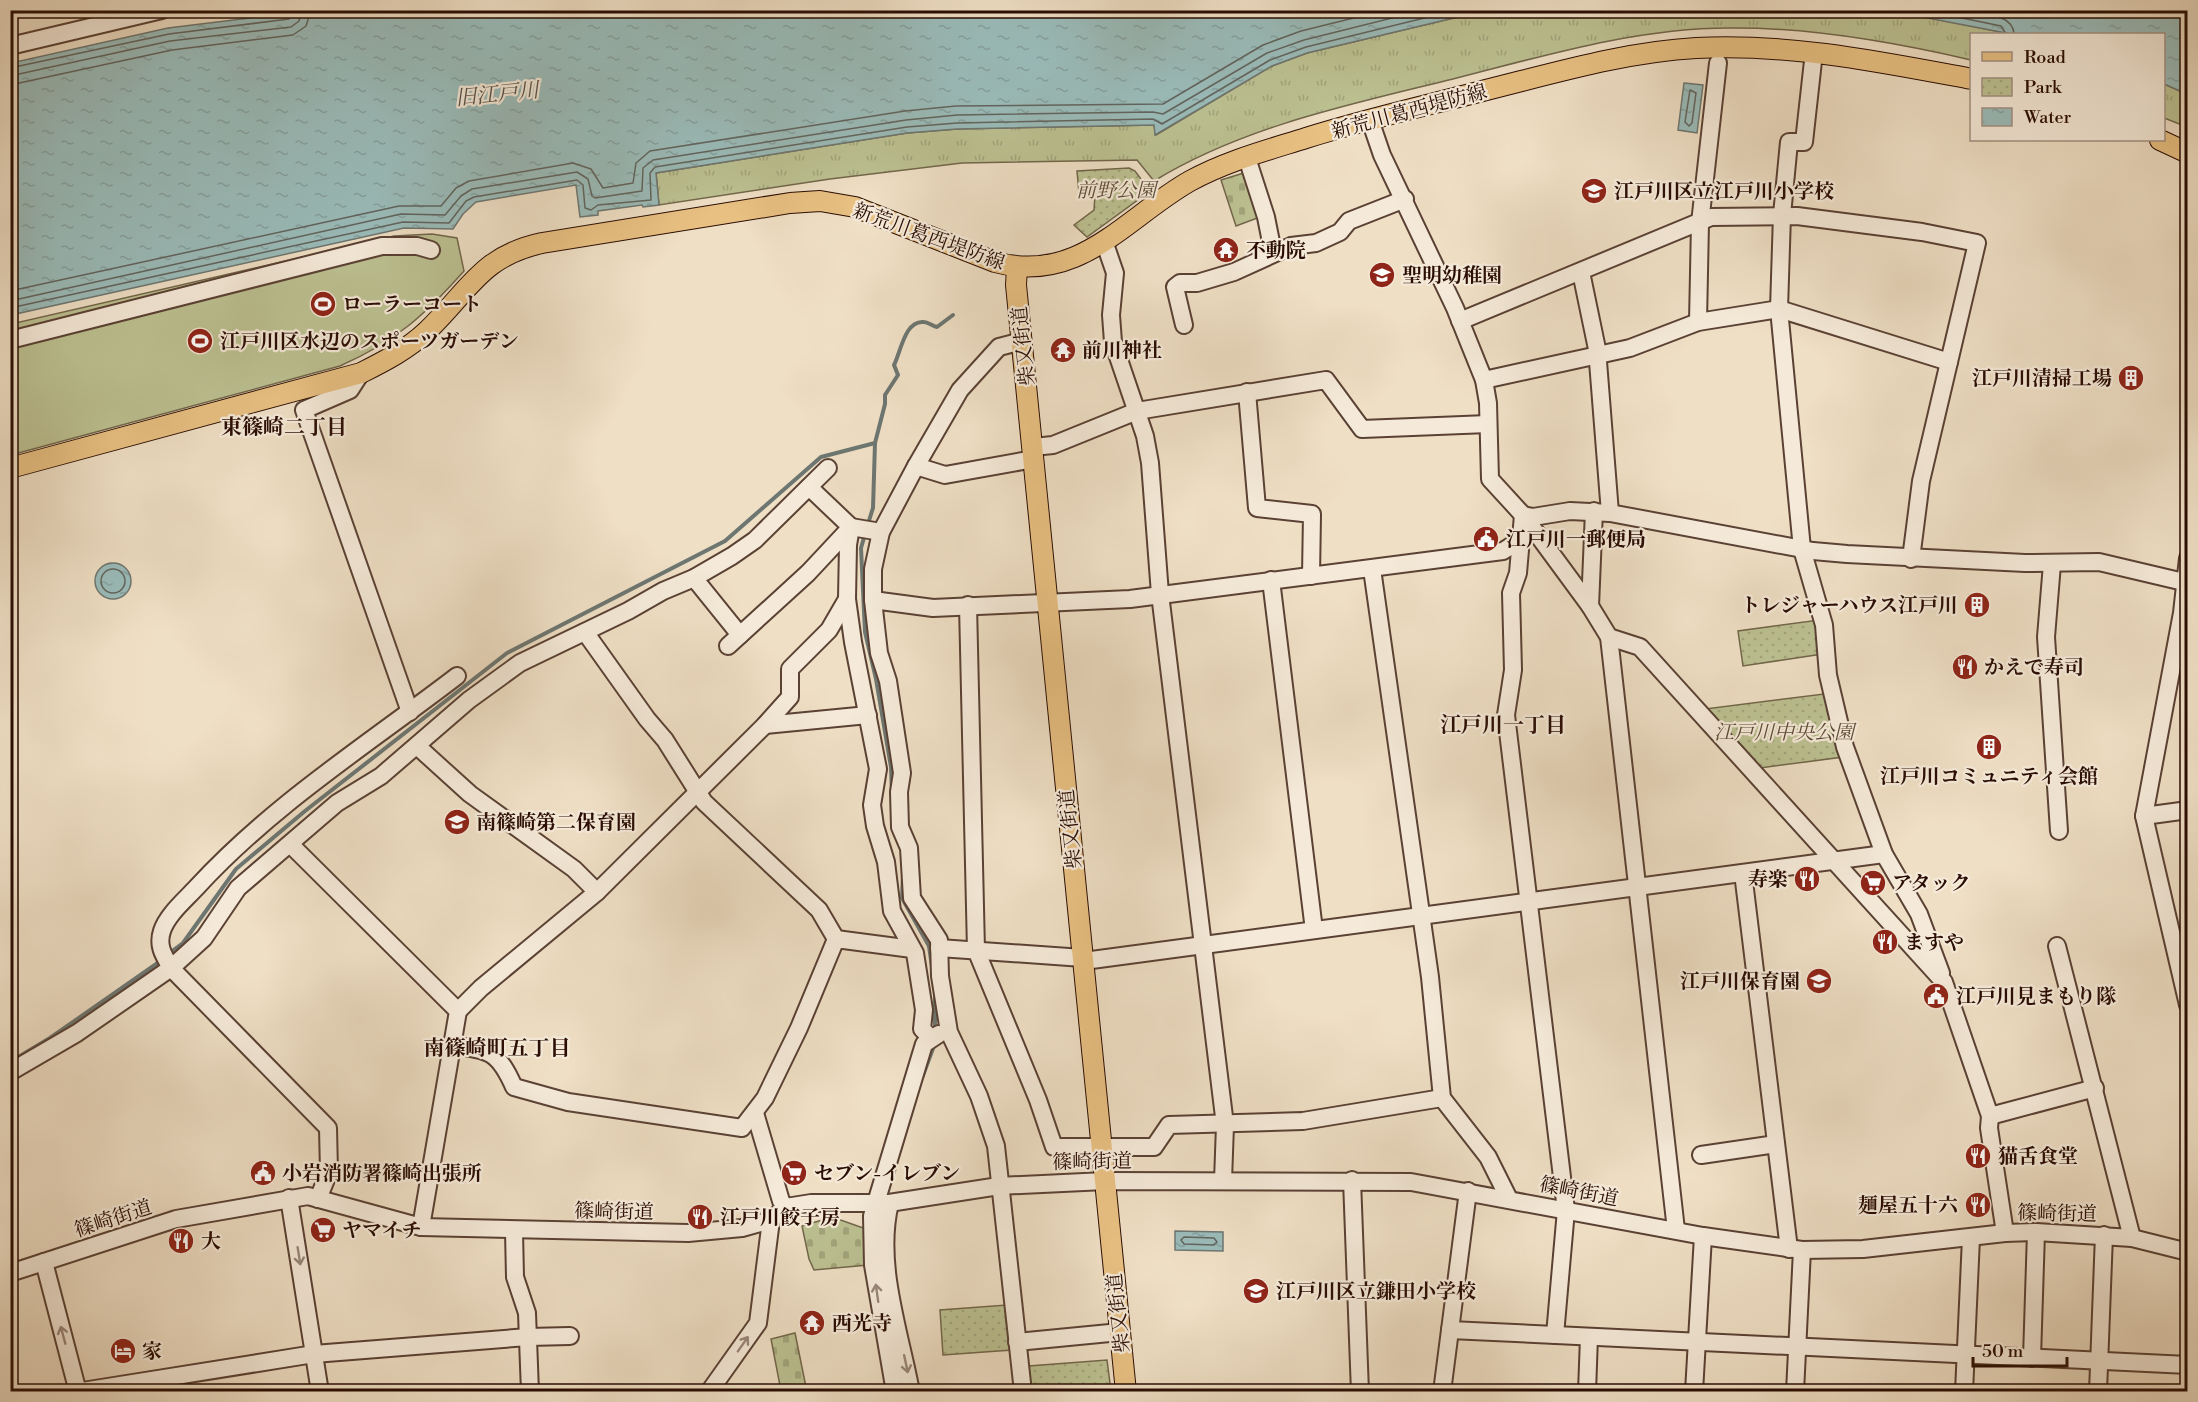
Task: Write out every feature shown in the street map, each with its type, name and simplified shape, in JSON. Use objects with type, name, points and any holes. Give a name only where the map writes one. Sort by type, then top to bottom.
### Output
[{"type":"main road","name":"新荒川葛西堤防線","points":[[10,468],[361,373],[416,340],[488,266],[511,252],[542,243],[790,203],[832,202],[855,207],[989,260],[1017,267],[1041,267],[1072,260],[1104,241],[1191,181],[1247,158],[1370,120],[1635,55],[1721,48],[1814,52],[1970,79]]},
{"type":"main road","points":[[2162,141],[2187,153]]},
{"type":"main road","name":"柴又街道","points":[[1017,267],[1016,285],[1126,1392]]},
{"type":"street","points":[[10,46],[162,10]]},
{"type":"street","points":[[1814,52],[1804,142],[1788,142],[1782,215],[1779,309],[1802,549],[1824,625],[1828,675],[1838,721],[1859,789],[1884,854],[1919,914],[1990,1116],[1989,1128],[2005,1233]]},
{"type":"street","points":[[1698,322],[1700,224],[1718,63]]},
{"type":"street","points":[[1370,120],[1382,155],[1460,321],[1484,381],[1490,479],[1523,515],[1590,606],[1609,637],[1676,1230]]},
{"type":"street","points":[[1247,158],[1266,216],[1273,252]]},
{"type":"street","points":[[1184,325],[1175,287],[1180,283],[1197,283],[1234,272],[1290,246],[1317,243],[1340,232],[1349,221],[1404,199]]},
{"type":"street","points":[[1460,321],[1700,224],[1711,217],[1782,215],[1922,232],[1977,243],[1921,481],[1911,559]]},
{"type":"street","points":[[1104,241],[1115,273],[1111,315],[1113,342],[1137,411],[1150,463],[1160,594],[1225,1125],[1223,1181]]},
{"type":"street","points":[[10,340],[382,246],[417,246],[431,250]]},
{"type":"street","points":[[1581,272],[1597,349],[1602,512],[1590,606]]},
{"type":"street","points":[[1484,381],[1630,348],[1698,322],[1779,309],[1949,362]]},
{"type":"street","points":[[1022,340],[999,347],[960,390],[916,466],[881,532],[873,569],[873,600],[879,653],[888,681],[902,773],[899,792],[900,828],[909,848],[912,898],[939,940],[940,976],[949,1032],[979,1096],[996,1146],[1023,1392]]},
{"type":"street","points":[[361,373],[350,390],[304,410],[410,712]]},
{"type":"street","points":[[916,466],[945,475],[1034,453],[1137,411],[1326,380],[1362,429],[1488,424]]},
{"type":"street","points":[[1247,392],[1257,508],[1312,514],[1311,576]]},
{"type":"street","points":[[10,1072],[77,1034],[171,968],[204,938],[238,888],[336,803],[381,776],[469,700],[520,663],[663,591],[694,578],[755,540],[828,468]]},
{"type":"street","points":[[809,487],[851,527],[881,532]]},
{"type":"street","points":[[1523,515],[1533,517],[1570,511],[1602,512],[1802,549],[1911,559],[2052,564],[2099,562],[2185,584]]},
{"type":"street","points":[[1523,515],[1518,573],[1511,593],[1513,670],[1506,715],[1566,1210],[1556,1335]]},
{"type":"street","points":[[851,527],[848,545],[847,599],[853,642],[878,769],[872,805],[874,826],[886,862],[892,911],[912,949],[924,1010],[922,1029],[930,1037]]},
{"type":"street","points":[[694,578],[734,641],[808,573],[851,527]]},
{"type":"street","points":[[873,600],[933,608],[1130,599],[1503,551],[1519,541]]},
{"type":"street","points":[[2187,558],[2180,624],[2144,816],[2187,1005]]},
{"type":"street","points":[[2052,564],[2046,637],[2059,831]]},
{"type":"street","points":[[1372,569],[1421,916],[1442,1098],[1488,1157],[1509,1198]]},
{"type":"street","points":[[1271,580],[1314,930]]},
{"type":"street","points":[[421,1227],[454,1046],[458,1011],[481,988],[597,892],[765,725],[790,697],[790,669],[829,630],[847,599]]},
{"type":"street","points":[[968,605],[976,950],[1038,1100],[1054,1147],[1101,1145],[1154,1147],[1169,1125],[1303,1121],[1442,1098]]},
{"type":"street","points":[[585,632],[646,719],[665,740],[705,802],[819,910],[836,939]]},
{"type":"street","points":[[1609,637],[1640,647],[1944,982]]},
{"type":"street","points":[[318,1199],[329,1172],[328,1128],[171,968],[160,951],[162,930],[208,875],[249,834],[308,786],[457,676]]},
{"type":"street","points":[[765,725],[868,715]]},
{"type":"street","points":[[417,746],[470,794],[574,869],[597,892]]},
{"type":"street","points":[[2144,816],[2187,810]]},
{"type":"street","points":[[291,844],[458,1011]]},
{"type":"street","points":[[939,948],[1083,959],[1204,945],[1884,854]]},
{"type":"street","points":[[1743,873],[1776,1144],[1795,1249],[1797,1346],[1795,1392]]},
{"type":"street","points":[[836,939],[912,949]]},
{"type":"street","points":[[454,1046],[478,1048],[503,1062],[514,1087],[568,1102],[742,1128],[755,1113],[799,1028],[836,939]]},
{"type":"street","points":[[2057,946],[2132,1238]]},
{"type":"street","points":[[911,1392],[888,1266],[885,1203],[906,1100],[924,1044],[930,1037],[949,1032]]},
{"type":"street","points":[[1990,1116],[2095,1088]]},
{"type":"street","points":[[755,1113],[782,1201],[786,1207]]},
{"type":"street","points":[[1701,1155],[1776,1144]]},
{"type":"street","points":[[1352,1180],[1360,1392]]},
{"type":"street","name":"篠崎街道","points":[[10,1273],[176,1219],[308,1196],[421,1227],[514,1231],[688,1233],[742,1228],[771,1220],[786,1207],[811,1203],[885,1203],[999,1186],[1105,1181],[1352,1180],[1411,1182],[1509,1198],[1703,1236],[1795,1249],[1863,1249],[2005,1233],[2036,1232],[2104,1234],[2132,1238],[2187,1252]]},
{"type":"street","points":[[1442,1392],[1468,1191]]},
{"type":"street","points":[[289,1198],[320,1392]]},
{"type":"street","points":[[885,1203],[872,1216],[873,1265],[895,1392]]},
{"type":"street","points":[[709,1392],[758,1323],[771,1220]]},
{"type":"street","points":[[514,1231],[515,1277],[527,1313],[530,1392]]},
{"type":"street","points":[[2032,1358],[2036,1232]]},
{"type":"street","points":[[2098,1392],[2104,1234]]},
{"type":"street","points":[[1694,1392],[1703,1236]]},
{"type":"street","points":[[1964,1392],[1971,1238]]},
{"type":"street","points":[[44,1262],[77,1391],[314,1354],[528,1337],[570,1336]]},
{"type":"street","points":[[1450,1330],[2187,1365]]},
{"type":"street","points":[[1017,1342],[1120,1332]]},
{"type":"street","points":[[1587,1392],[1589,1337]]},
{"type":"green space","points":[[1891,10],[2006,33],[1970,33],[1970,60],[1882,42],[1790,30],[1729,28],[1659,33],[1555,53],[1299,119],[1224,145],[1154,181],[1137,160],[962,163],[830,179],[659,205],[656,173],[907,133],[957,129],[1154,125],[1156,135],[1272,66],[1307,53],[1483,11]]},
{"type":"green space","points":[[2165,84],[2187,94],[2187,127],[2165,118]]},
{"type":"green space","name":"前野公園","points":[[1129,168],[1135,171],[1150,191],[1087,237],[1074,225],[1094,210],[1095,195],[1079,193],[1077,171]]},
{"type":"green space","points":[[1247,172],[1260,217],[1236,226],[1221,180]]},
{"type":"green space","name":"江戸川区水辺のスポーツガーデン","points":[[432,234],[457,238],[464,271],[408,326],[360,357],[340,366],[11,455],[11,324],[394,236]]},
{"type":"green space","points":[[1819,620],[1822,654],[1743,666],[1738,631]]},
{"type":"green space","name":"江戸川中央公園","points":[[1824,694],[1843,757],[1760,768],[1705,709]]},
{"type":"green space","points":[[832,1217],[869,1230],[868,1265],[814,1270],[809,1259],[802,1226]]},
{"type":"green space","points":[[1007,1305],[1012,1350],[943,1355],[940,1310]]},
{"type":"green space","points":[[795,1333],[806,1387],[781,1391],[771,1339]]},
{"type":"green space","points":[[1107,1360],[1111,1391],[1031,1391],[1029,1366]]},
{"type":"water","name":"旧江戸川","points":[[317,10],[1483,11],[1307,53],[1272,66],[1155,135],[1154,125],[957,129],[907,133],[656,173],[659,205],[598,211],[598,215],[580,217],[576,185],[476,202],[463,214],[453,229],[404,228],[11,315],[11,63],[168,28]]},
{"type":"water","points":[[1891,11],[2187,11],[2187,94],[2165,84],[2165,33],[2006,33]]},
{"type":"water","points":[[1684,83],[1703,85],[1697,133],[1678,130]]},
{"type":"water","points":[[113,563],[126,568],[131,581],[126,594],[113,599],[100,594],[95,581],[100,568]]},
{"type":"water","points":[[1175,1231],[1223,1232],[1223,1251],[1175,1250]]},
{"type":"waterway","points":[[167,955],[183,943],[236,869],[305,811],[507,653],[725,541],[821,457],[875,443],[885,404],[885,395],[898,375],[894,365],[908,331],[918,323],[926,322],[937,327],[953,315]]},
{"type":"waterway","points":[[867,527],[873,508],[875,443]]},
{"type":"waterway","points":[[865,534],[861,548],[865,632],[876,679],[891,767],[893,822]]},
{"type":"waterway","points":[[903,876],[902,898],[929,946],[932,967]]},
{"type":"waterway","points":[[10,1062],[50,1038],[162,960]]},
{"type":"waterway","points":[[935,992],[935,1029]]},
{"type":"waterway","points":[[922,1078],[935,1043]]},
{"type":"place","name":"江戸川区立江戸川小学校","points":[[1594,191]]},
{"type":"place","name":"不動院","points":[[1226,250]]},
{"type":"place","name":"聖明幼稚園","points":[[1382,275]]},
{"type":"place","name":"ローラーコート","points":[[323,304]]},
{"type":"place","name":"江戸川区水辺のスポーツガーデン","points":[[200,341]]},
{"type":"place","name":"前川神社","points":[[1063,350]]},
{"type":"place","name":"江戸川清掃工場","points":[[2131,378]]},
{"type":"place","name":"江戸川一郵便局","points":[[1486,539]]},
{"type":"place","name":"トレジャーハウス江戸川","points":[[1977,605]]},
{"type":"place","name":"かえで寿司","points":[[1965,667]]},
{"type":"place","name":"江戸川コミュニティ会館","points":[[1989,747]]},
{"type":"place","name":"南篠崎第二保育園","points":[[457,822]]},
{"type":"place","name":"寿楽","points":[[1807,879]]},
{"type":"place","name":"アタック","points":[[1873,883]]},
{"type":"place","name":"ますや","points":[[1885,942]]},
{"type":"place","name":"江戸川保育園","points":[[1819,981]]},
{"type":"place","name":"江戸川見まもり隊","points":[[1936,996]]},
{"type":"place","name":"猫舌食堂","points":[[1978,1156]]},
{"type":"place","name":"小岩消防署篠崎出張所","points":[[263,1173]]},
{"type":"place","name":"セブン-イレブン","points":[[794,1173]]},
{"type":"place","name":"麺屋五十六","points":[[1978,1205]]},
{"type":"place","name":"江戸川餃子房","points":[[700,1217]]},
{"type":"place","name":"ヤマイチ","points":[[323,1230]]},
{"type":"place","name":"大","points":[[181,1241]]},
{"type":"place","name":"江戸川区立鎌田小学校","points":[[1256,1291]]},
{"type":"place","name":"西光寺","points":[[812,1323]]},
{"type":"place","name":"家","points":[[123,1351]]},
{"type":"district","name":"東篠崎二丁目","points":[[284,427]]},
{"type":"district","name":"江戸川一丁目","points":[[1503,725]]},
{"type":"district","name":"南篠崎町五丁目","points":[[497,1048]]}]
